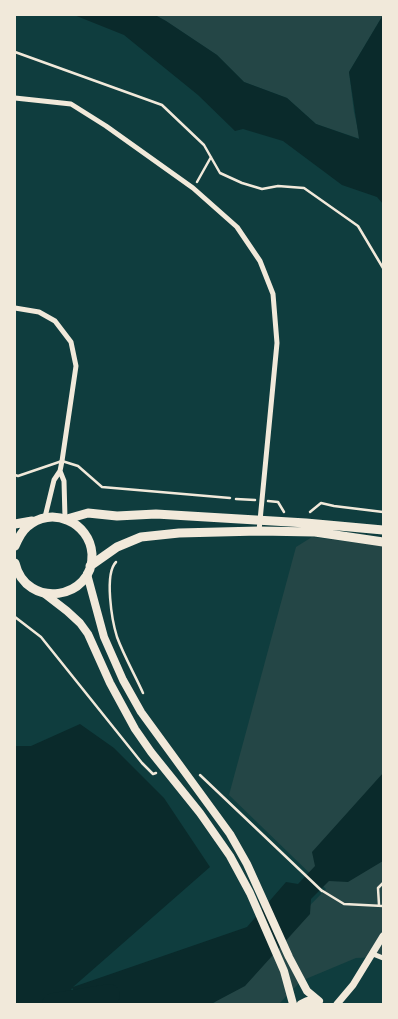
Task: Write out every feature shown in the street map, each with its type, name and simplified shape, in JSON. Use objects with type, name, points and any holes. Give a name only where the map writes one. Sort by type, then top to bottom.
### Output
[{"type":"main road","points":[[66,519],[88,514],[116,516],[156,514],[383,530]]},
{"type":"main road","points":[[15,546],[19,536],[26,527],[45,517],[55,516],[66,519],[77,525],[85,533],[91,549],[89,570],[104,637],[127,688],[141,712],[230,834],[247,864],[253,892],[281,963],[292,1004]]},
{"type":"main road","points":[[15,524],[35,521]]},
{"type":"main road","points":[[45,594],[55,594],[69,590],[81,582],[89,570],[117,548],[141,537],[179,533],[315,532],[383,542]]},
{"type":"main road","points":[[15,563],[18,577],[28,586],[45,594],[67,611],[80,623],[88,634],[110,683],[135,728],[230,856],[253,892],[307,991],[321,1003]]},
{"type":"main road","points":[[301,1004],[307,1000],[321,1003]]},
{"type":"street","points":[[15,98],[71,104],[106,126],[193,188],[237,227],[260,261],[273,294],[278,343],[259,531]]},
{"type":"street","points":[[15,308],[39,312],[55,321],[71,342],[76,366],[60,471],[54,480],[45,517]]},
{"type":"street","points":[[60,471],[64,480],[66,519]]},
{"type":"street","points":[[337,1004],[353,985],[383,936]]},
{"type":"street","points":[[373,954],[383,958]]},
{"type":"lane","points":[[15,475],[18,476],[62,461],[78,466],[102,487],[230,498]]},
{"type":"path","points":[[15,52],[162,105],[204,145],[220,173],[242,183],[262,189],[278,186],[304,188],[358,226],[383,268]]},
{"type":"path","points":[[193,188],[211,157]]},
{"type":"path","points":[[230,498],[278,502],[285,514]]},
{"type":"path","points":[[306,514],[312,512],[321,503],[383,512]]},
{"type":"path","points":[[119,558],[113,565],[108,586],[117,637],[144,695]]},
{"type":"path","points":[[15,617],[41,637],[142,763],[154,774],[165,770]]},
{"type":"path","points":[[198,773],[322,890],[344,904],[383,906]]},
{"type":"path","points":[[379,905],[378,888],[383,883]]},
{"type":"shaded area","points":[[74,15],[155,15],[217,55],[244,82],[287,98],[316,124],[359,139],[349,72],[383,15],[383,204],[377,197],[342,185],[283,141],[243,129],[235,131],[198,95],[124,35]]},
{"type":"shaded area","points":[[155,15],[383,15],[349,72],[354,112],[360,139],[316,124],[287,98],[244,82],[217,55]]},
{"type":"shaded area","points":[[312,537],[383,546],[383,957],[356,958],[301,981],[279,1004],[213,1004],[326,889],[229,795],[296,547]]},
{"type":"shaded area","points":[[80,724],[114,748],[164,798],[210,867],[73,987],[247,927],[286,882],[298,884],[315,866],[312,852],[383,773],[383,861],[348,882],[329,881],[311,899],[310,914],[245,986],[211,1004],[76,1004],[80,999],[72,988],[66,1004],[15,1004],[15,746],[31,746]]},
{"type":"waterway","points":[[53,1004],[109,995]]}]
